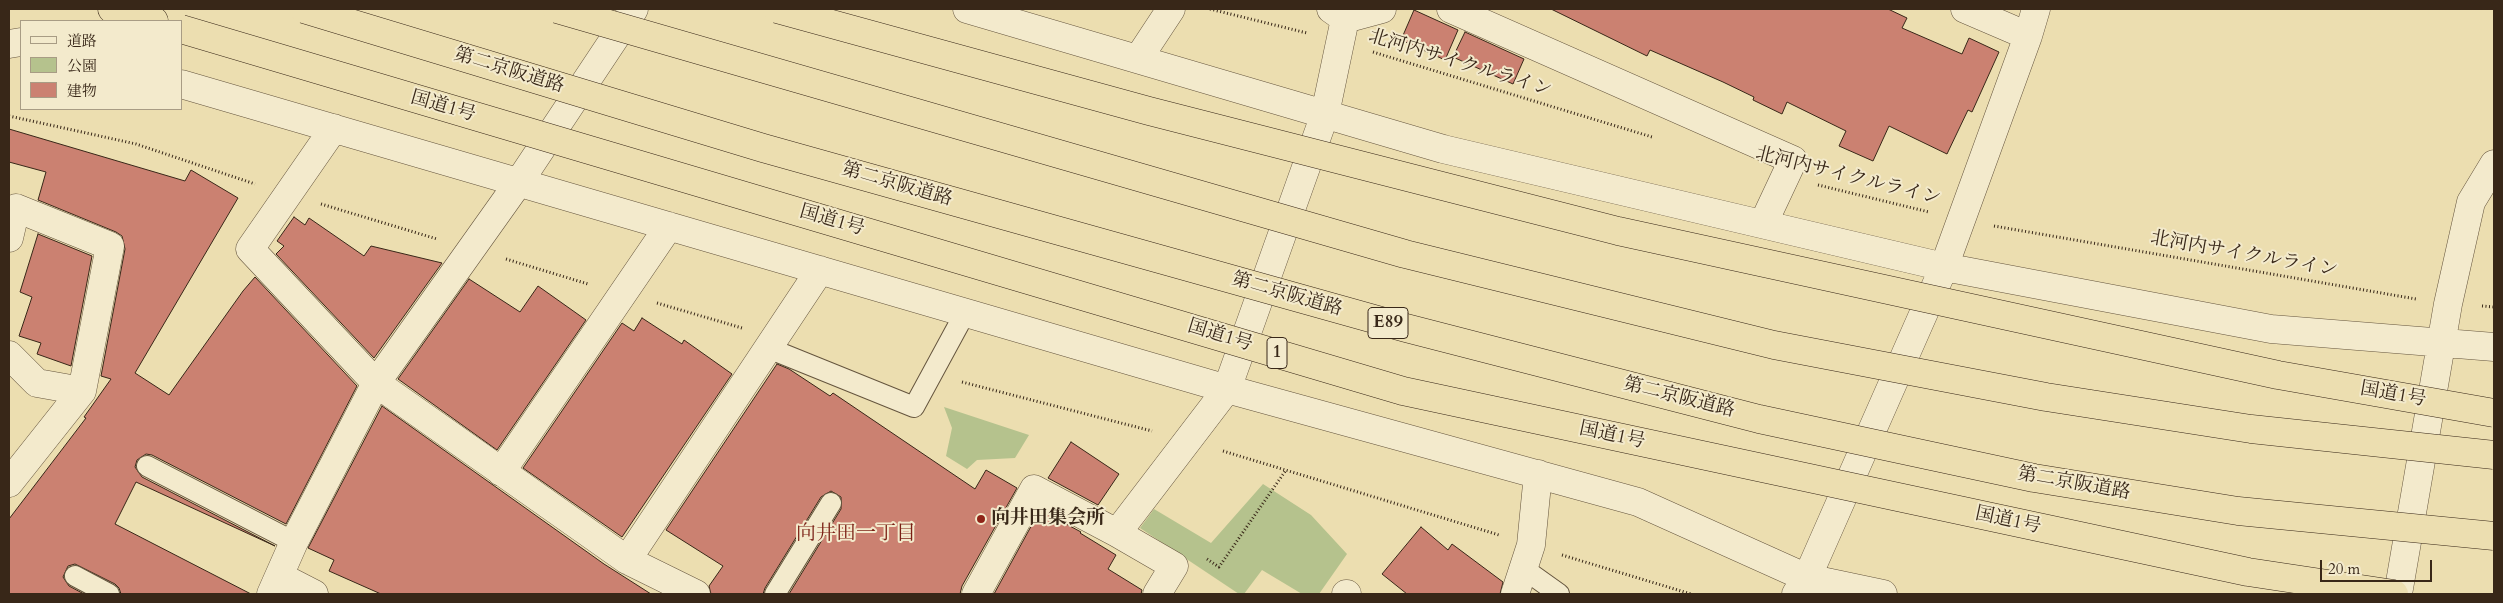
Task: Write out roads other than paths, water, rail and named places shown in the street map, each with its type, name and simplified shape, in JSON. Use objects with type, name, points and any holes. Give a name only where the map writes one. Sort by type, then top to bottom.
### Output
[{"type":"highway","points":[[112,9],[150,20]]},
{"type":"highway","name":"第二京阪道路","points":[[304,9],[772,151],[1406,328],[1759,419],[2034,478],[2228,509],[2494,536]]},
{"type":"highway","points":[[557,9],[1405,254],[1774,345],[2046,397],[2250,429],[2494,455]]},
{"type":"highway","name":"国道1号","points":[[777,9],[1149,112],[1618,231],[2278,375],[2494,413]]},
{"type":"highway","name":"国道1号","points":[[182,29],[1403,391],[2248,572],[2394,594]]},
{"type":"street","points":[[314,594],[275,585],[294,542],[376,383],[519,182],[634,9]]},
{"type":"street","points":[[1138,59],[1171,9]]},
{"type":"street","points":[[1117,533],[1227,390],[1324,114],[1339,23],[1382,9]]},
{"type":"street","points":[[1451,9],[1500,18],[1793,160],[1763,224]]},
{"type":"street","points":[[1965,9],[2028,36]]},
{"type":"street","points":[[1802,586],[1944,267],[2028,36],[2036,9]]},
{"type":"street","points":[[984,11],[1138,59],[1443,149],[1944,267],[2271,329],[2494,347]]},
{"type":"street","points":[[182,84],[1227,390],[1638,502],[1802,586],[1883,594]]},
{"type":"street","points":[[334,128],[250,249],[376,383],[627,560],[696,594]]},
{"type":"street","points":[[2398,594],[2448,304],[2471,202],[2494,164]]},
{"type":"street","points":[[9,238],[16,208],[110,246],[82,391],[9,483]]},
{"type":"street","points":[[502,472],[670,226]]},
{"type":"street","points":[[627,560],[820,270]]},
{"type":"street","points":[[9,355],[37,383],[82,391]]},
{"type":"street","points":[[1516,594],[1531,545],[1538,474]]},
{"type":"street","points":[[976,594],[1034,489],[1174,566],[1157,594]]},
{"type":"lane","points":[[768,348],[914,407],[965,313]]},
{"type":"lane","points":[[147,466],[294,542]]},
{"type":"lane","points":[[775,594],[831,503]]},
{"type":"lane","points":[[1524,569],[1559,594]]},
{"type":"lane","points":[[75,576],[109,594]]},
{"type":"place","name":"向井田集会所","points":[[981,519]]},
{"type":"district","name":"向井田一丁目","points":[[856,534]]}]
